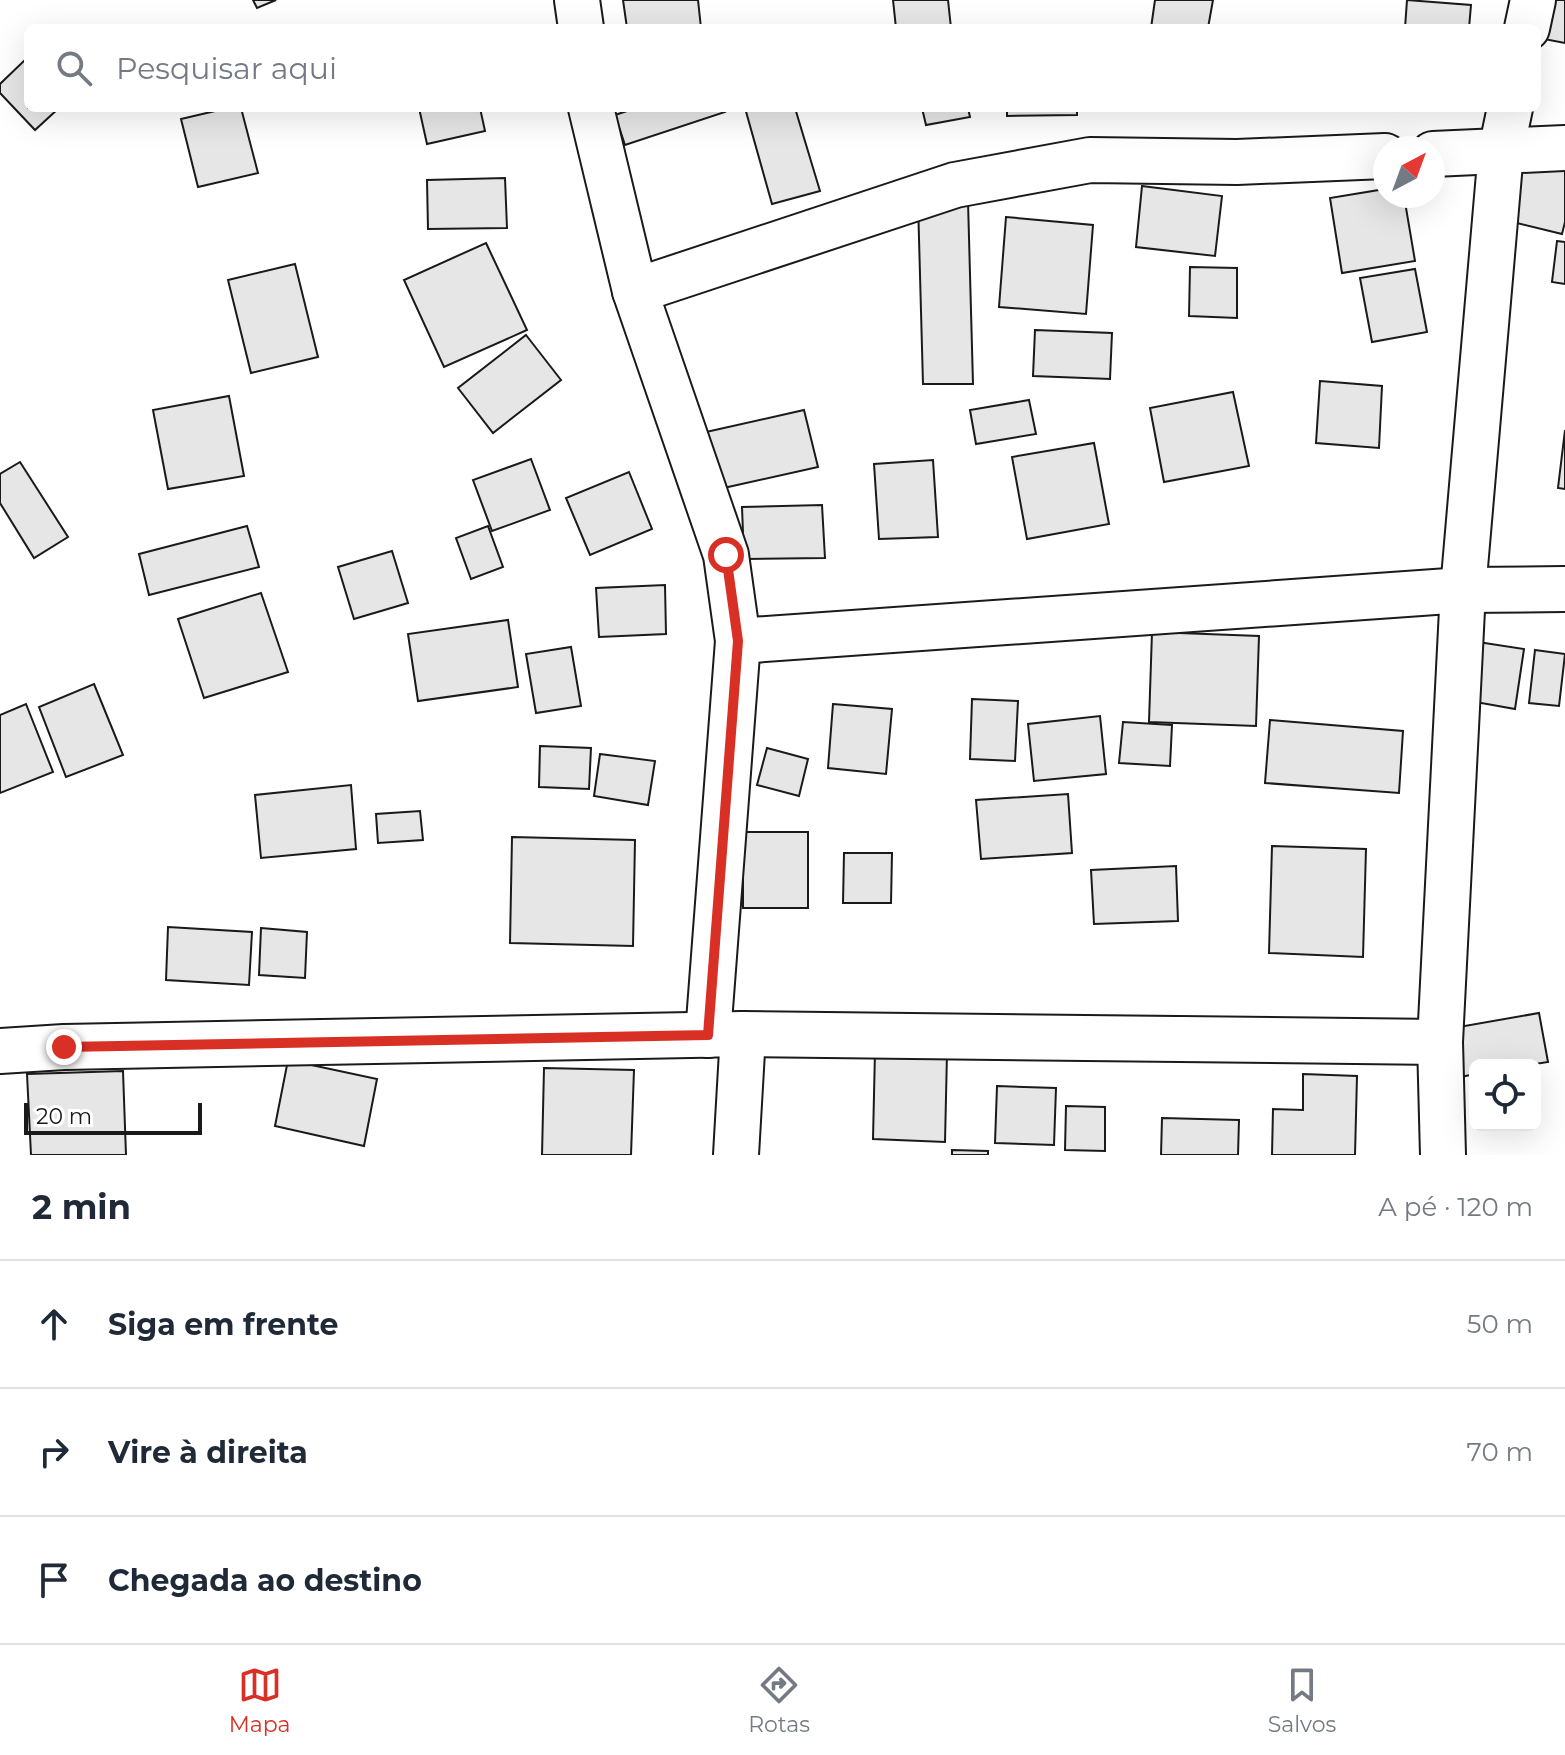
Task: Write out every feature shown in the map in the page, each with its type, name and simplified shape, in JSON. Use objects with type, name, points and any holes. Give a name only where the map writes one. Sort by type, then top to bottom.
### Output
[{"type":"street","points":[[577,0],[580,24]]},
{"type":"street","points":[[1528,24],[1533,0]]},
{"type":"street","points":[[592,112],[635,291],[726,555],[738,641],[726,1035],[736,1155]]},
{"type":"street","points":[[1443,1155],[1440,1042],[1463,590],[1501,151],[1509,112]]},
{"type":"street","points":[[1445,153],[1565,148]]},
{"type":"street","points":[[635,291],[955,185],[1090,160],[1237,162],[1373,156]]},
{"type":"street","points":[[738,641],[1463,590],[1565,589]]},
{"type":"street","points":[[0,1051],[726,1035],[1440,1042]]},
{"type":"building","points":[[253,0],[276,0],[257,8]]},
{"type":"building","points":[[623,0],[698,0],[701,24],[626,24]]},
{"type":"building","points":[[893,0],[948,0],[951,24],[896,24]]},
{"type":"building","points":[[1155,0],[1213,0],[1209,24],[1152,24]]},
{"type":"building","points":[[1407,0],[1471,5],[1469,24],[1405,24]]},
{"type":"building","points":[[1552,0],[1565,0],[1565,43],[1544,39]]},
{"type":"building","points":[[24,61],[24,112],[55,112],[35,130],[0,93],[0,84]]},
{"type":"building","points":[[211,112],[242,112],[258,173],[198,187],[181,119]]},
{"type":"building","points":[[420,112],[481,112],[485,131],[427,144]]},
{"type":"building","points":[[624,112],[725,112],[625,145],[615,115]]},
{"type":"building","points":[[746,112],[796,112],[820,191],[772,204]]},
{"type":"building","points":[[923,112],[969,112],[970,117],[926,125]]},
{"type":"building","points":[[1007,112],[1077,112],[1077,115],[1007,116]]},
{"type":"building","points":[[1523,159],[1565,170],[1565,222],[1562,234],[1509,221]]},
{"type":"building","points":[[505,178],[507,228],[428,229],[427,180]]},
{"type":"building","points":[[1142,186],[1222,196],[1215,256],[1136,247]]},
{"type":"building","points":[[1373,191],[1373,208],[1406,208],[1415,261],[1342,273],[1330,198]]},
{"type":"building","points":[[968,201],[973,384],[923,384],[918,202]]},
{"type":"building","points":[[1006,217],[1093,225],[1086,314],[999,307]]},
{"type":"building","points":[[1557,241],[1565,242],[1565,284],[1552,282]]},
{"type":"building","points":[[486,243],[527,330],[444,367],[404,280]]},
{"type":"building","points":[[295,264],[318,357],[251,373],[228,280]]},
{"type":"building","points":[[1190,267],[1237,268],[1237,318],[1189,316]]},
{"type":"building","points":[[1415,269],[1427,332],[1372,342],[1360,278]]},
{"type":"building","points":[[1035,330],[1112,333],[1110,379],[1033,376]]},
{"type":"building","points":[[526,335],[561,380],[493,433],[458,388]]},
{"type":"building","points":[[1320,381],[1382,386],[1379,448],[1316,443]]},
{"type":"building","points":[[1233,392],[1249,466],[1164,482],[1150,408]]},
{"type":"building","points":[[229,396],[244,476],[168,489],[153,410]]},
{"type":"building","points":[[1029,400],[1036,434],[976,444],[970,410]]},
{"type":"building","points":[[804,410],[818,467],[719,489],[706,432]]},
{"type":"building","points":[[1565,430],[1565,489],[1558,488]]},
{"type":"building","points":[[1094,443],[1109,524],[1027,539],[1012,457]]},
{"type":"building","points":[[531,459],[550,510],[492,531],[473,480]]},
{"type":"building","points":[[933,460],[938,537],[879,539],[874,464]]},
{"type":"building","points":[[20,462],[68,537],[34,558],[0,503],[0,474]]},
{"type":"building","points":[[629,472],[652,529],[590,555],[566,498]]},
{"type":"building","points":[[822,505],[825,558],[744,559],[742,507]]},
{"type":"building","points":[[247,526],[259,567],[149,595],[139,554]]},
{"type":"building","points":[[488,526],[503,567],[471,579],[456,538]]},
{"type":"building","points":[[392,551],[408,603],[354,619],[338,567]]},
{"type":"building","points":[[665,585],[666,634],[599,637],[596,588]]},
{"type":"building","points":[[261,593],[288,672],[204,698],[178,619]]},
{"type":"building","points":[[508,620],[518,687],[418,701],[408,634]]},
{"type":"building","points":[[1152,632],[1259,636],[1256,726],[1149,722]]},
{"type":"building","points":[[1478,642],[1524,649],[1515,709],[1470,701]]},
{"type":"building","points":[[571,647],[581,706],[536,713],[526,654]]},
{"type":"building","points":[[1535,650],[1565,654],[1559,706],[1529,703]]},
{"type":"building","points":[[94,684],[123,755],[66,777],[39,707]]},
{"type":"building","points":[[972,699],[1018,701],[1015,761],[970,759]]},
{"type":"building","points":[[26,704],[53,772],[0,793],[0,715]]},
{"type":"building","points":[[833,704],[892,709],[886,774],[828,768]]},
{"type":"building","points":[[1100,716],[1106,774],[1034,781],[1028,724]]},
{"type":"building","points":[[1270,720],[1403,731],[1399,793],[1265,783]]},
{"type":"building","points":[[1123,722],[1172,725],[1170,766],[1119,763]]},
{"type":"building","points":[[540,746],[591,748],[589,789],[539,787]]},
{"type":"building","points":[[767,748],[808,759],[799,796],[757,785]]},
{"type":"building","points":[[600,754],[655,761],[648,805],[594,796]]},
{"type":"building","points":[[351,785],[356,849],[261,858],[255,795]]},
{"type":"building","points":[[1068,794],[1072,853],[981,859],[976,800]]},
{"type":"building","points":[[420,811],[423,840],[378,843],[376,814]]},
{"type":"building","points":[[743,832],[808,832],[808,908],[743,908]]},
{"type":"building","points":[[512,837],[635,840],[633,946],[510,943]]},
{"type":"building","points":[[1272,846],[1366,849],[1363,957],[1269,953]]},
{"type":"building","points":[[844,853],[892,853],[891,903],[843,903]]},
{"type":"building","points":[[1176,866],[1178,921],[1094,924],[1091,870]]},
{"type":"building","points":[[168,927],[252,932],[249,985],[166,980]]},
{"type":"building","points":[[261,928],[307,932],[305,978],[259,975]]},
{"type":"building","points":[[1539,1013],[1548,1062],[1541,1063],[1541,1059],[1469,1059],[1469,1075],[1461,1077],[1453,1028]]},
{"type":"building","points":[[875,1051],[947,1053],[945,1142],[873,1139]]},
{"type":"building","points":[[288,1060],[377,1079],[364,1146],[275,1126]]},
{"type":"building","points":[[544,1068],[634,1070],[631,1155],[542,1155]]},
{"type":"building","points":[[123,1071],[126,1155],[31,1155],[27,1074]]},
{"type":"building","points":[[1303,1074],[1357,1076],[1355,1155],[1272,1155],[1273,1109],[1303,1110]]},
{"type":"building","points":[[997,1086],[1056,1088],[1054,1145],[995,1143]]},
{"type":"building","points":[[1066,1106],[1105,1107],[1105,1151],[1065,1150]]},
{"type":"building","points":[[1162,1118],[1239,1120],[1238,1155],[1161,1155]]},
{"type":"building","points":[[952,1150],[988,1151],[988,1155],[952,1155]]},
{"type":"route","points":[[64,1047],[708,1035],[738,641],[726,555]]}]
